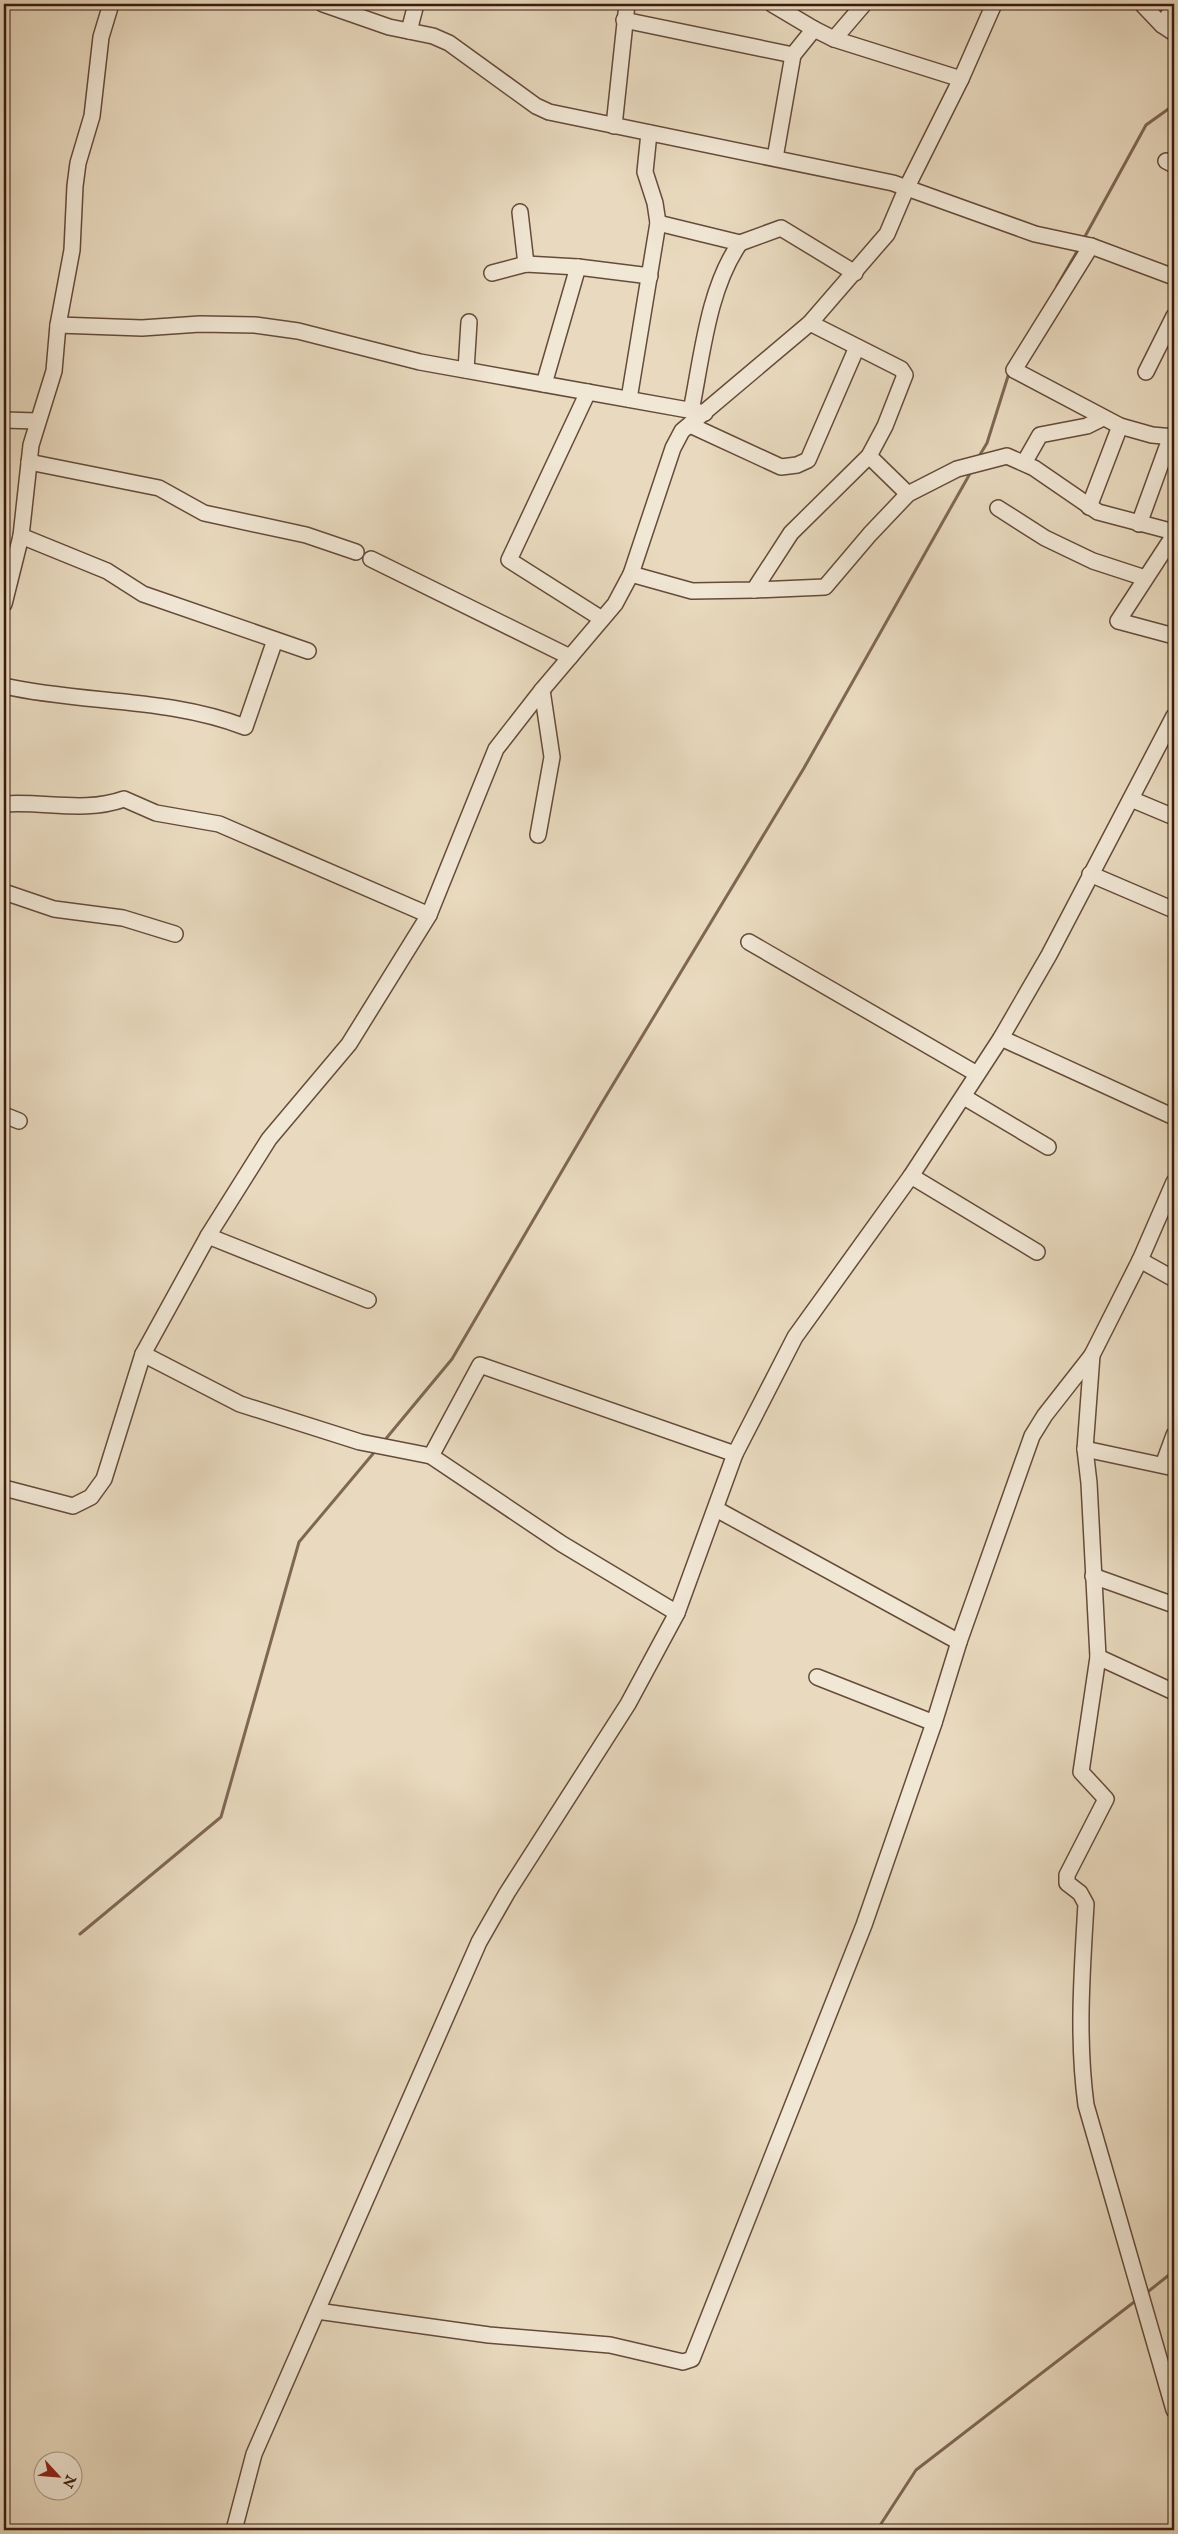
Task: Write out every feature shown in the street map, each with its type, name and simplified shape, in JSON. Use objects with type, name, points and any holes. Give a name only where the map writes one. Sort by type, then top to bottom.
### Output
[{"type":"street","points":[[4,604],[21,536],[28,462],[37,421],[54,371],[58,325],[72,250],[78,162],[92,116],[101,37],[111,4]]},
{"type":"street","points":[[323,4],[389,28],[433,36],[449,42],[536,106],[549,112],[906,187],[1035,234],[1089,245],[1174,276]]},
{"type":"street","points":[[409,31],[416,4]]},
{"type":"street","points":[[614,126],[627,4]]},
{"type":"street","points":[[772,4],[814,29],[834,38],[960,79]]},
{"type":"street","points":[[834,38],[864,4]]},
{"type":"street","points":[[4,1488],[73,1506],[91,1497],[104,1479],[143,1354],[208,1236],[270,1139],[350,1044],[429,915],[496,749],[542,690],[615,604],[631,574],[673,448],[682,431],[695,416],[810,323],[887,234],[906,187],[960,79],[994,4]]},
{"type":"street","points":[[1142,4],[1168,29],[1174,7]]},
{"type":"street","points":[[624,20],[793,55]]},
{"type":"street","points":[[775,158],[793,55],[814,29]]},
{"type":"street","points":[[629,399],[658,223],[655,203],[645,172],[649,133]]},
{"type":"street","points":[[520,212],[526,264]]},
{"type":"street","points":[[658,223],[740,243],[781,228],[855,273]]},
{"type":"street","points":[[695,416],[715,299],[728,260],[740,243]]},
{"type":"street","points":[[1089,245],[1014,370],[1120,426],[1152,435],[1172,436],[1139,524]]},
{"type":"street","points":[[492,274],[526,264],[578,267],[650,276]]},
{"type":"street","points":[[544,384],[578,267]]},
{"type":"street","points":[[1146,372],[1174,316]]},
{"type":"street","points":[[466,370],[469,322]]},
{"type":"street","points":[[754,590],[791,533],[870,456],[885,426],[905,375],[901,369],[810,323]]},
{"type":"street","points":[[58,325],[142,328],[200,324],[255,325],[298,331],[420,362],[629,399],[695,416],[781,466],[797,465],[808,460],[857,347]]},
{"type":"street","points":[[588,392],[509,560],[602,620]]},
{"type":"street","points":[[1024,464],[1040,435],[1087,426],[1103,418]]},
{"type":"street","points":[[4,420],[37,421]]},
{"type":"street","points":[[1089,507],[1120,426]]},
{"type":"street","points":[[870,456],[908,494]]},
{"type":"street","points":[[631,574],[692,591],[826,587],[870,534],[908,494],[957,469],[1007,456],[1034,468],[1098,512],[1174,533],[1118,621],[1174,636]]},
{"type":"street","points":[[28,462],[159,488],[204,512],[306,535],[356,552]]},
{"type":"street","points":[[998,508],[1053,542],[1093,561],[1145,578]]},
{"type":"street","points":[[21,536],[107,571],[143,594],[308,651]]},
{"type":"street","points":[[371,560],[570,657]]},
{"type":"street","points":[[4,686],[27,691],[146,703],[215,716],[245,727],[275,640]]},
{"type":"street","points":[[538,835],[552,757],[542,690]]},
{"type":"street","points":[[234,2530],[254,2454],[479,1942],[507,1893],[628,1704],[677,1613],[735,1454],[795,1337],[911,1176],[1001,1038],[1049,955],[1174,716]]},
{"type":"street","points":[[4,804],[91,806],[105,805],[124,799],[156,813],[219,824],[429,915]]},
{"type":"street","points":[[1131,799],[1174,817]]},
{"type":"street","points":[[1090,874],[1174,910]]},
{"type":"street","points":[[4,892],[54,909],[123,918],[175,934]]},
{"type":"street","points":[[749,942],[977,1074]]},
{"type":"street","points":[[1001,1038],[1174,1117]]},
{"type":"street","points":[[964,1097],[1048,1147]]},
{"type":"street","points":[[4,1115],[19,1121]]},
{"type":"street","points":[[911,1176],[1037,1252]]},
{"type":"street","points":[[317,2312],[489,2335],[610,2345],[683,2362],[692,2359],[864,1925],[934,1723],[959,1642],[1032,1436],[1044,1415],[1092,1355],[1140,1260],[1174,1182]]},
{"type":"street","points":[[208,1236],[368,1300]]},
{"type":"street","points":[[1140,1260],[1174,1279]]},
{"type":"street","points":[[143,1354],[240,1404],[360,1442],[431,1456],[562,1544],[677,1613]]},
{"type":"street","points":[[1092,1355],[1085,1449],[1098,1657],[1081,1772],[1106,1799],[1067,1875],[1067,1883],[1080,1893],[1086,1904],[1080,2012],[1082,2071],[1086,2106],[1174,2410]]},
{"type":"street","points":[[431,1456],[480,1365],[735,1454]]},
{"type":"street","points":[[1085,1449],[1168,1466],[1174,1435]]},
{"type":"street","points":[[716,1510],[959,1642]]},
{"type":"street","points":[[1093,1576],[1174,1605]]},
{"type":"street","points":[[1098,1657],[1174,1692]]},
{"type":"street","points":[[817,1677],[934,1723]]},
{"type":"waterway","points":[[1083,240],[1146,125],[1174,105]]},
{"type":"waterway","points":[[1057,286],[1079,248]]},
{"type":"waterway","points":[[978,458],[987,443],[1009,373]]},
{"type":"waterway","points":[[384,1441],[452,1359],[600,1106],[804,768],[972,470]]},
{"type":"waterway","points":[[80,1934],[221,1817],[299,1542],[377,1449]]},
{"type":"waterway","points":[[1145,2294],[1174,2271]]},
{"type":"waterway","points":[[877,2530],[916,2470],[1138,2299]]}]
